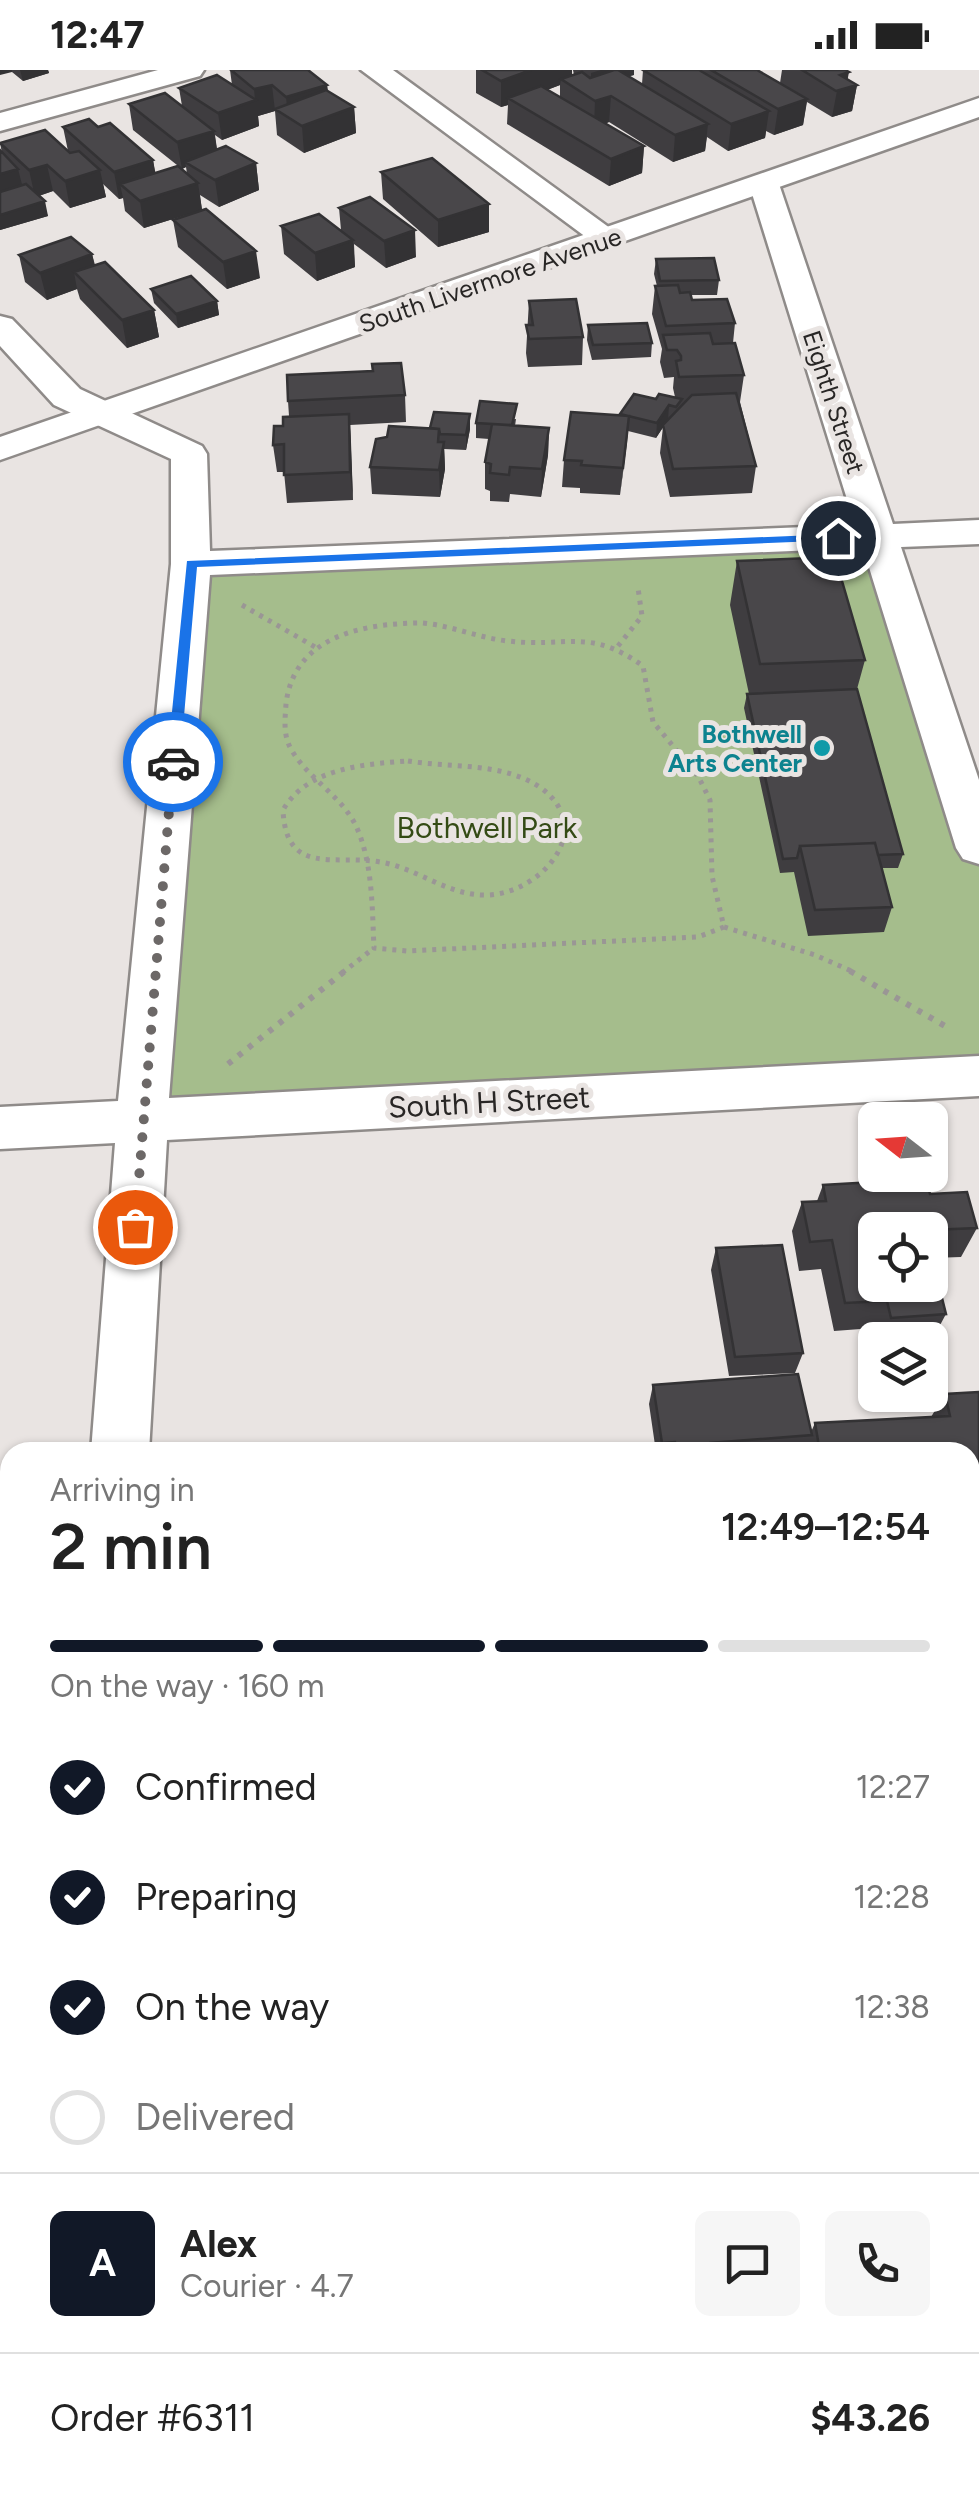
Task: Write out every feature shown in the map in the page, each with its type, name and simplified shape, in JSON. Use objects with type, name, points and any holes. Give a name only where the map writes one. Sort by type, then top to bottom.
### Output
[{"type":"street","points":[[0,122],[190,70]]},
{"type":"street","points":[[375,70],[609,239]]},
{"type":"street","name":"South Livermore Avenue","points":[[0,449],[979,107]]},
{"type":"street","name":"Eighth Street","points":[[764,184],[979,848]]},
{"type":"street","points":[[0,326],[67,397],[188,454],[191,564],[142,1120],[121,1442]]},
{"type":"street","points":[[191,564],[979,532]]},
{"type":"street","name":"South H Street","points":[[0,1128],[979,1076]]},
{"type":"path","points":[[618,646],[642,616],[638,588]]},
{"type":"path","points":[[240,603],[315,646]]},
{"type":"path","points":[[374,948],[366,862],[350,815],[316,779],[286,738],[286,696],[294,672],[315,646],[362,626],[412,620],[505,641],[577,638],[618,646],[643,666],[653,722],[698,776],[710,800],[712,876],[724,928]]},
{"type":"path","points":[[408,761],[434,767],[491,768],[522,777],[548,792],[565,812],[567,837],[552,866],[530,884],[500,894],[471,895],[386,862],[366,862],[308,856],[287,842],[281,821],[287,803],[300,788],[316,779],[376,763],[408,761]]},
{"type":"path","points":[[224,1068],[374,948],[406,951],[698,937],[724,928],[815,955],[873,982],[949,1028]]},
{"type":"green space","name":"Bothwell Park","points":[[877,536],[979,848],[979,1076],[142,1120],[191,564]]},
{"type":"building","points":[[231,70],[308,70],[327,85],[286,97],[272,85],[254,89]]},
{"type":"building","points":[[482,70],[531,70],[501,81]]},
{"type":"building","points":[[614,70],[708,124],[675,135],[611,96],[595,101],[561,79],[582,72],[590,78]]},
{"type":"building","points":[[643,70],[699,70],[769,111],[731,124]]},
{"type":"building","points":[[711,70],[757,70],[807,99],[778,109]]},
{"type":"building","points":[[802,70],[845,70],[849,72],[840,75],[857,85],[836,91]]},
{"type":"building","points":[[217,75],[256,100],[218,113],[179,88]]},
{"type":"building","points":[[541,86],[644,146],[611,159],[508,98]]},
{"type":"building","points":[[326,90],[354,107],[302,126],[275,109]]},
{"type":"building","points":[[165,93],[214,131],[177,142],[129,104]]},
{"type":"building","points":[[89,119],[98,127],[110,123],[153,160],[114,172],[63,127]]},
{"type":"building","points":[[45,130],[70,153],[79,151],[100,170],[65,181],[47,165],[29,170],[0,143]]},
{"type":"building","points":[[226,146],[256,163],[215,180],[185,162]]},
{"type":"building","points":[[0,150],[18,169],[0,174]]},
{"type":"building","points":[[432,158],[489,204],[438,220],[381,172]]},
{"type":"building","points":[[178,166],[198,183],[140,201],[120,184]]},
{"type":"building","points":[[26,184],[45,201],[0,215],[0,192]]},
{"type":"building","points":[[370,197],[415,230],[384,241],[339,208]]},
{"type":"building","points":[[206,209],[256,251],[223,262],[173,220]]},
{"type":"building","points":[[319,214],[353,240],[315,253],[281,226]]},
{"type":"building","points":[[71,237],[92,254],[40,273],[19,255]]},
{"type":"building","points":[[714,258],[719,280],[660,281],[656,259]]},
{"type":"building","points":[[105,262],[154,310],[122,320],[74,272]]},
{"type":"building","points":[[191,276],[217,301],[176,314],[151,289]]},
{"type":"building","points":[[678,285],[680,293],[690,292],[692,300],[727,299],[735,323],[666,326],[655,286]]},
{"type":"building","points":[[576,299],[583,337],[529,339],[526,325],[533,325],[529,301]]},
{"type":"building","points":[[647,323],[652,343],[593,345],[588,325]]},
{"type":"building","points":[[710,333],[713,344],[735,343],[744,375],[679,377],[676,361],[681,356],[677,350],[667,350],[663,335]]},
{"type":"building","points":[[401,363],[405,395],[288,401],[287,375],[373,371],[372,364]]},
{"type":"building","points":[[736,393],[756,466],[673,469],[663,425],[692,395]]},
{"type":"building","points":[[634,394],[682,399],[676,407],[669,405],[657,423],[620,414]]},
{"type":"building","points":[[480,401],[517,404],[512,425],[476,423]]},
{"type":"building","points":[[434,412],[470,414],[466,435],[440,434],[439,429],[430,428]]},
{"type":"building","points":[[571,412],[629,416],[623,468],[564,460]]},
{"type":"building","points":[[349,414],[350,472],[284,475],[284,444],[273,445],[274,426],[283,426],[283,417]]},
{"type":"building","points":[[492,424],[549,428],[542,469],[510,467],[509,475],[490,473],[491,464],[485,462]]},
{"type":"building","points":[[389,426],[439,429],[438,442],[444,442],[439,470],[370,467],[376,439],[387,437]]},
{"type":"building","points":[[835,557],[865,660],[760,664],[737,561]]},
{"type":"building","points":[[857,689],[903,854],[878,855],[875,843],[800,846],[797,858],[783,859],[747,694]]},
{"type":"building","points":[[875,843],[892,907],[815,910],[800,846]]},
{"type":"building","points":[[858,1183],[858,1192],[967,1192],[977,1228],[948,1229],[948,1212],[858,1212],[858,1302],[866,1302],[845,1303],[832,1240],[810,1242],[802,1202],[826,1201],[823,1185]]},
{"type":"building","points":[[782,1245],[803,1353],[735,1357],[716,1248]]},
{"type":"building","points":[[887,1302],[943,1302],[946,1314],[891,1318]]},
{"type":"building","points":[[798,1374],[812,1435],[662,1442],[653,1385]]},
{"type":"building","points":[[979,1392],[979,1442],[818,1442],[815,1423],[950,1416],[948,1394]]},
{"type":"way so far","points":[[135,1227],[173,762]]},
{"type":"place","name":"Bothwell Arts Center","points":[[822,748]]},
{"type":"route","points":[[173,762],[191,564],[838,538]]}]
